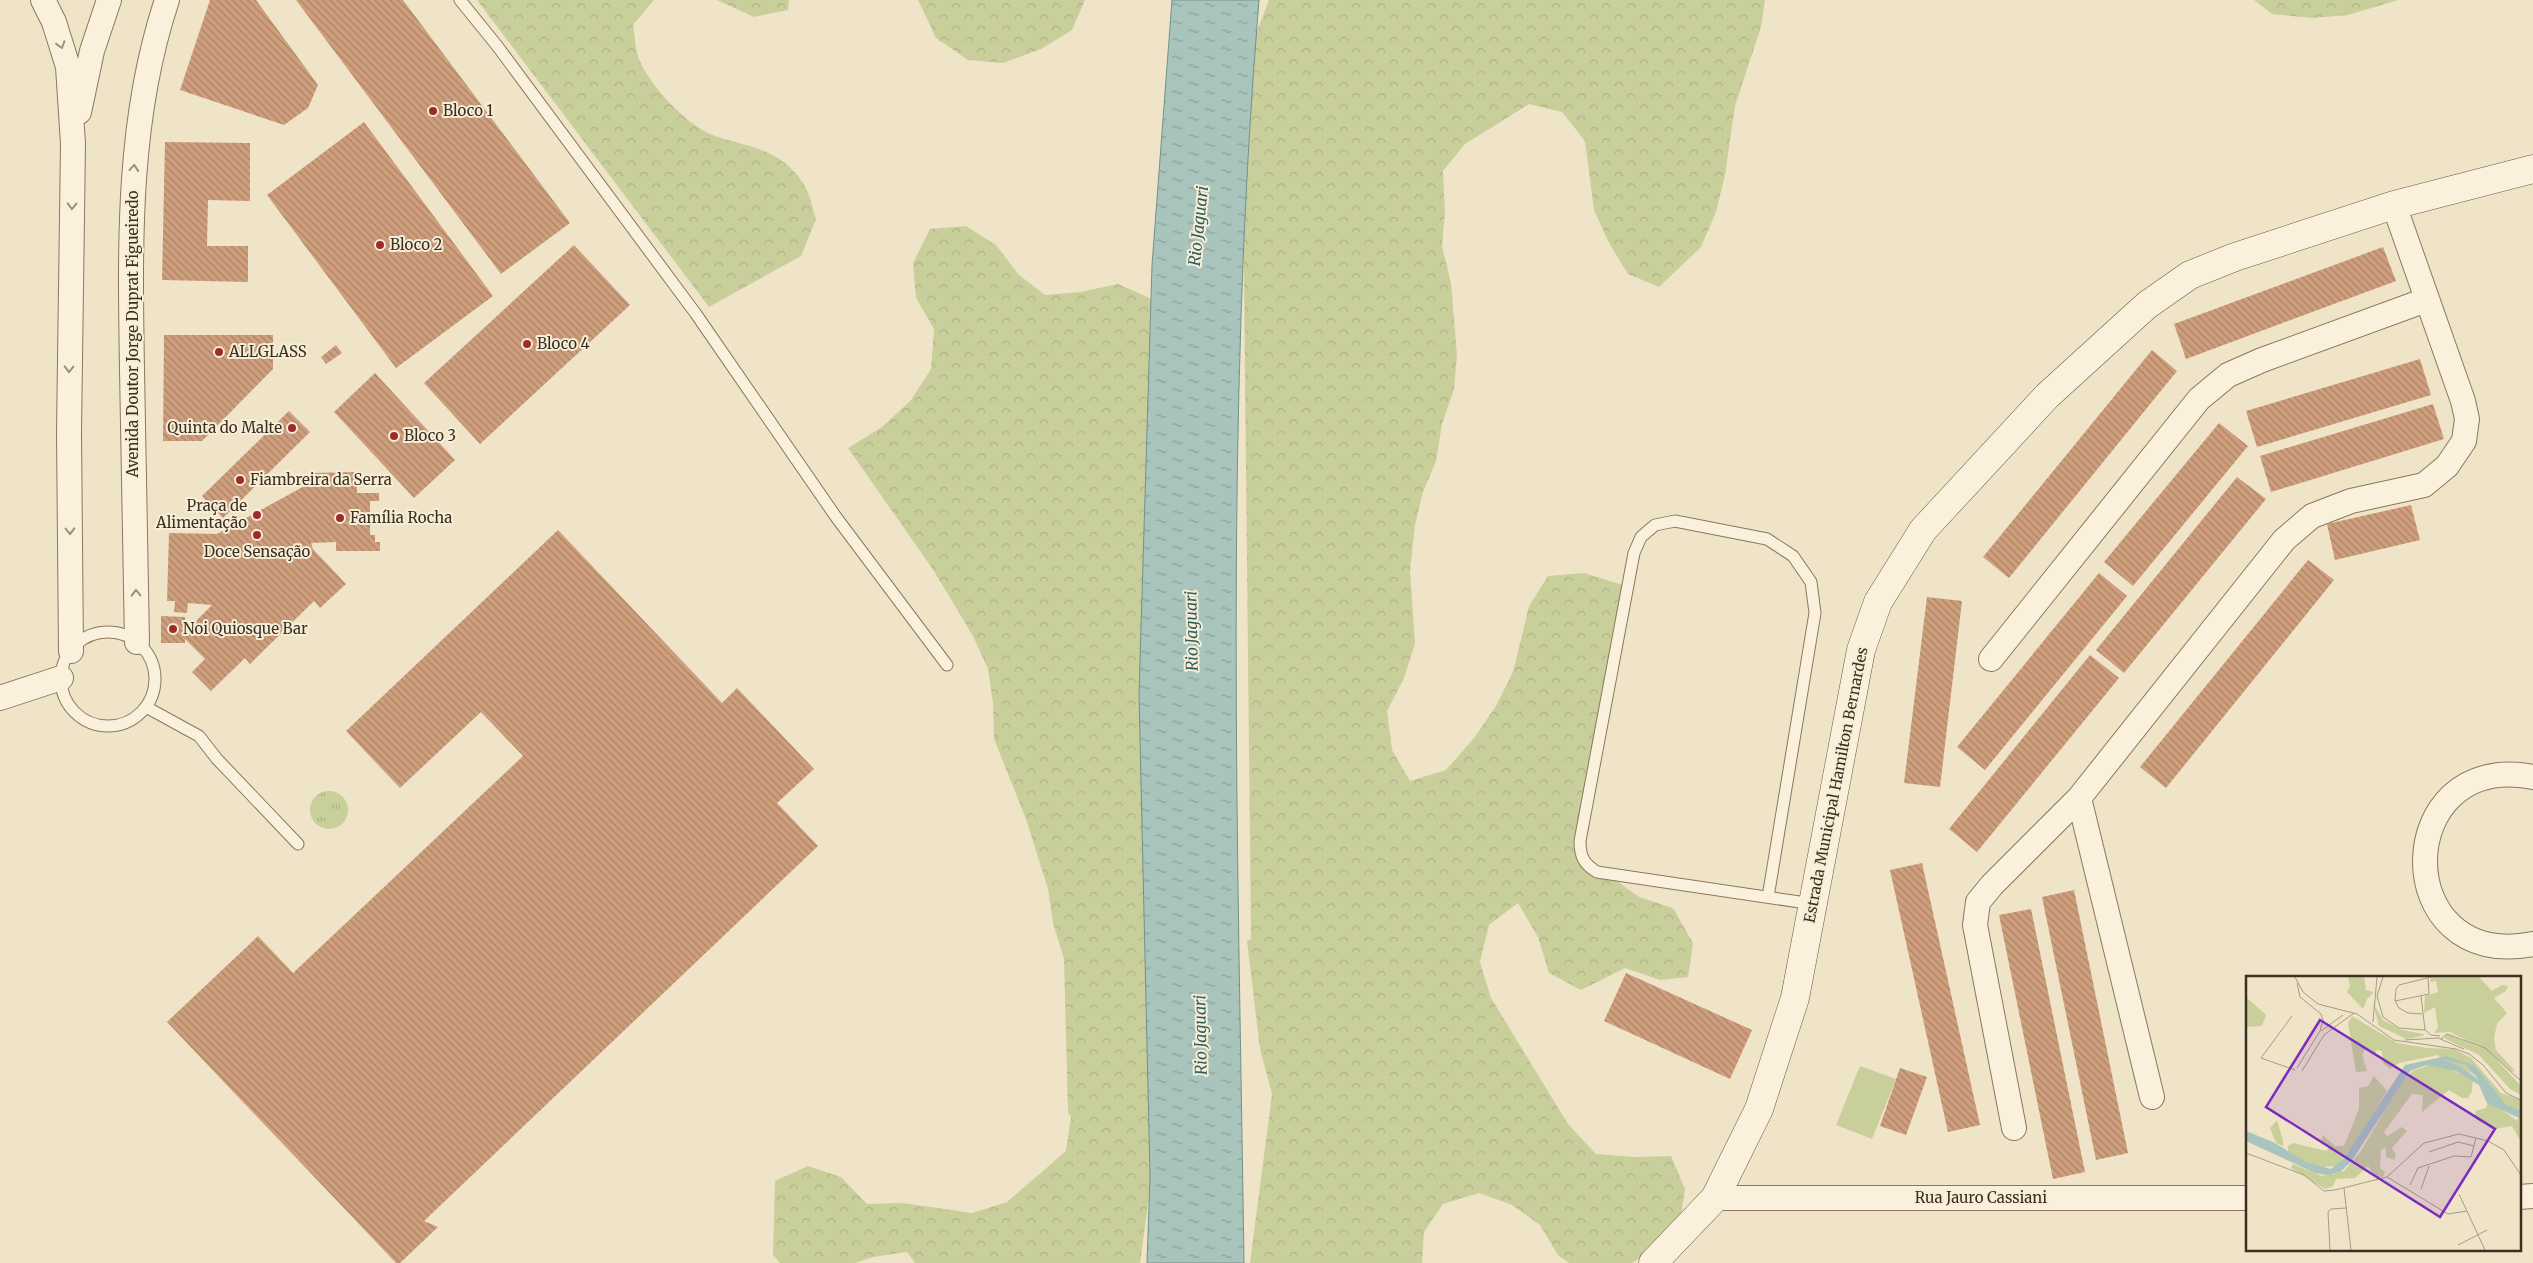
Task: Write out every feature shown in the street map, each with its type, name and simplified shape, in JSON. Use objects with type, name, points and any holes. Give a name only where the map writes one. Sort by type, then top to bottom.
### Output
[{"type":"street","points":[[43,0],[54,22],[68,67],[73,144],[68,432],[71,651]]},
{"type":"street","points":[[73,144],[92,51],[108,0]]},
{"type":"street","name":"Avenida Doutor Jorge Duprat Figueiredo","points":[[137,642],[130,252],[132,186],[137,129],[155,36],[167,0]]},
{"type":"street","name":"Estrada Municipal Hamilton Bernardes","points":[[1654,1263],[1715,1198],[1759,1109],[1795,998],[1861,650],[1878,602],[1923,530],[2047,396],[2147,305],[2190,275],[2235,257],[2394,205],[2533,169]]},
{"type":"street","points":[[2014,1128],[1975,925],[1978,902],[1992,884],[2079,798],[2284,540],[2312,516],[2351,501],[2424,484],[2447,466],[2464,441],[2467,420],[2464,401],[2426,300],[2394,205]]},
{"type":"street","points":[[1991,659],[2199,400],[2228,375],[2262,360],[2426,300]]},
{"type":"street","points":[[0,698],[61,678]]},
{"type":"street","points":[[2533,777],[2515,774],[2489,776],[2466,786],[2445,802],[2430,827],[2423,855],[2426,884],[2438,910],[2458,931],[2484,944],[2513,948],[2533,944]]},
{"type":"street","points":[[2079,798],[2152,1097]]},
{"type":"street","points":[[2520,1197],[2533,1196]]},
{"type":"street","name":"Rua Jauro Cassiani","points":[[1715,1198],[2246,1198]]},
{"type":"lane","points":[[460,0],[498,47],[690,306],[836,517],[947,665]]},
{"type":"lane","points":[[1768,898],[1815,613],[1811,582],[1793,556],[1767,539],[1675,521],[1655,525],[1641,537],[1634,553],[1580,841],[1580,854],[1587,866],[1597,872],[1768,898],[1813,904]]},
{"type":"lane","points":[[102,633],[124,635],[137,642],[147,652],[154,666],[153,694],[146,708],[135,718],[122,724],[107,726],[93,724],[80,717],[70,706],[63,693],[61,678],[64,664],[71,651],[81,641],[102,633]]},
{"type":"lane","points":[[146,708],[199,736],[298,844]]},
{"type":"green space","points":[[477,0],[654,0],[633,25],[636,47],[644,70],[660,93],[693,124],[715,136],[764,151],[794,171],[807,191],[816,219],[801,256],[709,307]]},
{"type":"green space","points":[[717,0],[789,0],[788,10],[754,17]]},
{"type":"green space","points":[[918,0],[1085,0],[1072,30],[1041,49],[1003,63],[968,60],[936,38]]},
{"type":"green space","points":[[1269,0],[1765,0],[1761,27],[1735,106],[1725,175],[1716,212],[1701,247],[1659,287],[1628,274],[1609,243],[1594,210],[1585,141],[1562,112],[1529,104],[1465,144],[1443,171],[1445,212],[1442,246],[1451,283],[1457,355],[1454,389],[1442,424],[1436,461],[1423,492],[1415,525],[1410,571],[1415,643],[1404,678],[1387,711],[1392,750],[1410,781],[1446,770],[1474,738],[1496,706],[1513,672],[1529,606],[1548,576],[1584,573],[1626,586],[1584,857],[1639,897],[1673,908],[1693,943],[1688,977],[1660,980],[1625,968],[1581,990],[1549,973],[1538,937],[1518,903],[1489,925],[1480,962],[1491,998],[1568,1124],[1596,1154],[1635,1157],[1671,1156],[1685,1189],[1680,1223],[1651,1252],[1632,1263],[1569,1263],[1558,1255],[1540,1225],[1512,1205],[1479,1193],[1443,1204],[1424,1232],[1422,1263],[1250,1263],[1272,1094],[1260,1049],[1247,941],[1251,939],[1242,96],[1250,49]]},
{"type":"green space","points":[[2254,0],[2398,0],[2348,15],[2312,18],[2272,14]]},
{"type":"green space","points":[[966,226],[996,245],[1018,274],[1045,295],[1081,292],[1118,284],[1152,299],[1173,1018],[1140,1263],[915,1263],[907,1252],[873,1257],[855,1263],[780,1263],[773,1255],[775,1181],[808,1166],[841,1177],[867,1204],[903,1203],[972,1213],[1007,1202],[1066,1151],[1071,1116],[1068,1113],[1064,959],[1053,923],[1048,889],[1026,819],[994,739],[993,703],[988,669],[973,636],[934,571],[848,448],[882,427],[911,400],[931,369],[934,329],[916,298],[913,263],[930,229]]},
{"type":"green space","points":[[329,791],[342,797],[348,810],[342,823],[329,829],[316,823],[310,810],[316,797]]},
{"type":"green space","points":[[1860,1066],[1896,1079],[1872,1139],[1836,1125]]},
{"type":"water","name":"Rio Jaguari","points":[[1172,0],[1259,0],[1248,158],[1241,315],[1237,473],[1237,789],[1244,1263],[1147,1263],[1150,1176],[1139,695],[1152,265]]},
{"type":"building","points":[[210,0],[256,0],[318,85],[308,108],[284,125],[180,90]]},
{"type":"building","name":"Bloco 1","points":[[296,0],[403,0],[570,223],[501,274]]},
{"type":"building","name":"Bloco 2","points":[[364,122],[493,296],[396,368],[267,195]]},
{"type":"building","points":[[165,142],[250,143],[250,201],[208,200],[207,246],[248,246],[248,282],[162,280]]},
{"type":"building","name":"Bloco 4","points":[[574,245],[630,305],[480,444],[424,383]]},
{"type":"building","points":[[2383,247],[2396,281],[2186,359],[2174,324]]},
{"type":"building","points":[[164,335],[273,335],[273,369],[202,441],[163,441]]},
{"type":"building","points":[[336,345],[342,353],[326,364],[321,357]]},
{"type":"building","points":[[2152,350],[2177,371],[2009,578],[1983,557]]},
{"type":"building","points":[[2420,359],[2431,395],[2257,447],[2246,411]]},
{"type":"building","name":"Bloco 3","points":[[375,373],[455,460],[414,498],[334,412]]},
{"type":"building","points":[[2433,404],[2444,439],[2271,492],[2260,456]]},
{"type":"building","points":[[289,411],[310,432],[223,518],[202,496]]},
{"type":"building","points":[[2219,423],[2248,446],[2133,586],[2104,562]]},
{"type":"building","points":[[357,472],[357,493],[379,493],[379,501],[370,501],[370,535],[375,535],[375,542],[380,542],[380,551],[336,551],[336,542],[311,543],[313,549],[346,584],[320,608],[314,601],[250,664],[245,658],[211,691],[192,672],[205,659],[185,639],[185,643],[161,643],[161,616],[185,617],[185,632],[212,605],[188,603],[187,613],[174,612],[175,601],[167,601],[169,533],[217,534],[310,483],[310,473]]},
{"type":"building","points":[[2237,477],[2266,499],[2124,673],[2096,650]]},
{"type":"building","points":[[2411,505],[2420,540],[2335,560],[2327,524]]},
{"type":"building","points":[[558,530],[722,703],[737,688],[814,769],[777,803],[818,846],[424,1221],[438,1227],[400,1263],[396,1263],[167,1022],[258,936],[293,973],[523,756],[481,712],[400,788],[346,731]]},
{"type":"building","points":[[2308,560],[2334,580],[2166,788],[2140,767]]},
{"type":"building","points":[[2099,573],[2127,596],[1985,770],[1957,747]]},
{"type":"building","points":[[1927,597],[1962,601],[1940,787],[1904,783]]},
{"type":"building","points":[[2090,655],[2119,678],[1977,852],[1949,829]]},
{"type":"building","points":[[1922,863],[1980,1125],[1948,1132],[1890,870]]},
{"type":"building","points":[[2074,890],[2128,1153],[2096,1160],[2042,897]]},
{"type":"building","points":[[2031,909],[2085,1172],[2053,1179],[1999,915]]},
{"type":"building","points":[[1626,973],[1752,1030],[1730,1079],[1604,1021]]},
{"type":"building","points":[[1900,1068],[1927,1077],[1906,1135],[1880,1126]]},
{"type":"place","name":"Bloco 1","points":[[433,111]]},
{"type":"place","name":"Bloco 2","points":[[380,245]]},
{"type":"place","name":"Bloco 4","points":[[527,344]]},
{"type":"place","name":"ALLGLASS","points":[[219,352]]},
{"type":"place","name":"Quinta do Malte","points":[[292,428]]},
{"type":"place","name":"Bloco 3","points":[[394,436]]},
{"type":"place","name":"Fiambreira da Serra","points":[[240,480]]},
{"type":"place","name":"Praça de Alimentação","points":[[257,515]]},
{"type":"place","name":"Família Rocha","points":[[340,518]]},
{"type":"place","name":"Doce Sensação","points":[[257,535]]},
{"type":"place","name":"Noi Quiosque Bar","points":[[173,629]]}]
